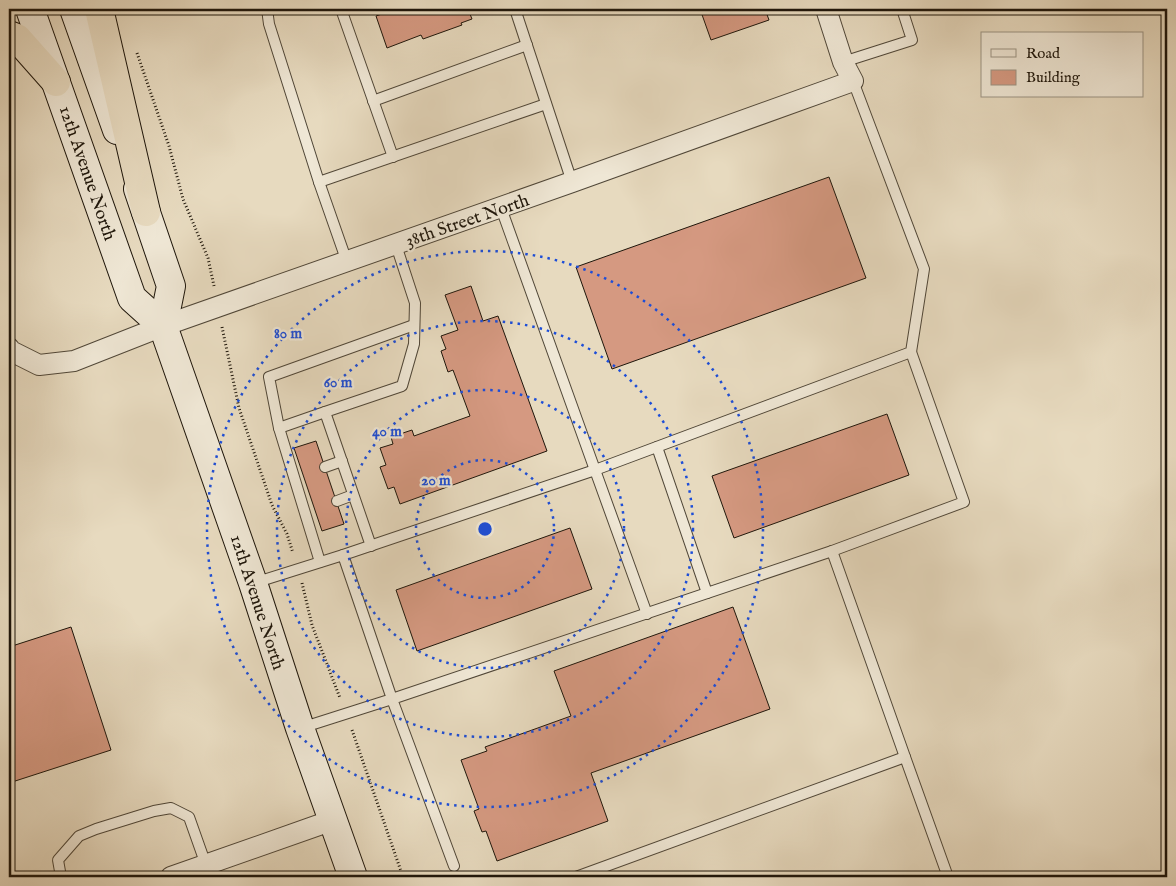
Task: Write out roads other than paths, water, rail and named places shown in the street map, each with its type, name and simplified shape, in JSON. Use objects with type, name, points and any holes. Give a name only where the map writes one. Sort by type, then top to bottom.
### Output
[{"type":"highway","points":[[99,9],[146,212]]},
{"type":"highway","points":[[9,35],[16,38],[56,82]]},
{"type":"main road","name":"12th Avenue North","points":[[30,9],[132,298],[164,326],[253,583],[300,728],[353,877]]},
{"type":"main road","points":[[74,9],[172,286],[164,326]]},
{"type":"street","points":[[826,9],[843,62],[853,81]]},
{"type":"street","name":"38th Street North","points":[[9,348],[11,351],[39,365],[74,362],[164,326],[501,208],[853,81]]},
{"type":"street","points":[[189,873],[333,820]]},
{"type":"lane","points":[[267,9],[269,24],[319,182],[347,262]]},
{"type":"lane","points":[[341,9],[393,157]]},
{"type":"lane","points":[[515,9],[572,182]]},
{"type":"lane","points":[[843,62],[912,40],[902,9]]},
{"type":"lane","points":[[373,100],[527,45]]},
{"type":"lane","points":[[300,728],[647,614],[832,551],[964,502],[911,352],[924,269],[853,81]]},
{"type":"lane","points":[[319,182],[546,104]]},
{"type":"lane","points":[[501,208],[647,614]]},
{"type":"lane","points":[[278,428],[402,386],[414,344],[415,303],[396,245]]},
{"type":"lane","points":[[320,562],[310,510],[299,477],[278,428],[270,377],[414,325]]},
{"type":"lane","points":[[253,583],[371,546],[595,470],[911,352]]},
{"type":"lane","points":[[325,412],[371,546]]},
{"type":"lane","points":[[658,447],[707,593]]},
{"type":"lane","points":[[325,467],[342,461]]},
{"type":"lane","points":[[337,501],[353,495]]},
{"type":"lane","points":[[832,551],[948,877]]},
{"type":"lane","points":[[343,555],[392,699],[454,866]]},
{"type":"lane","points":[[576,877],[905,757]]},
{"type":"lane","points":[[61,877],[58,860],[79,836],[154,811],[171,808],[189,817],[189,873]]}]
